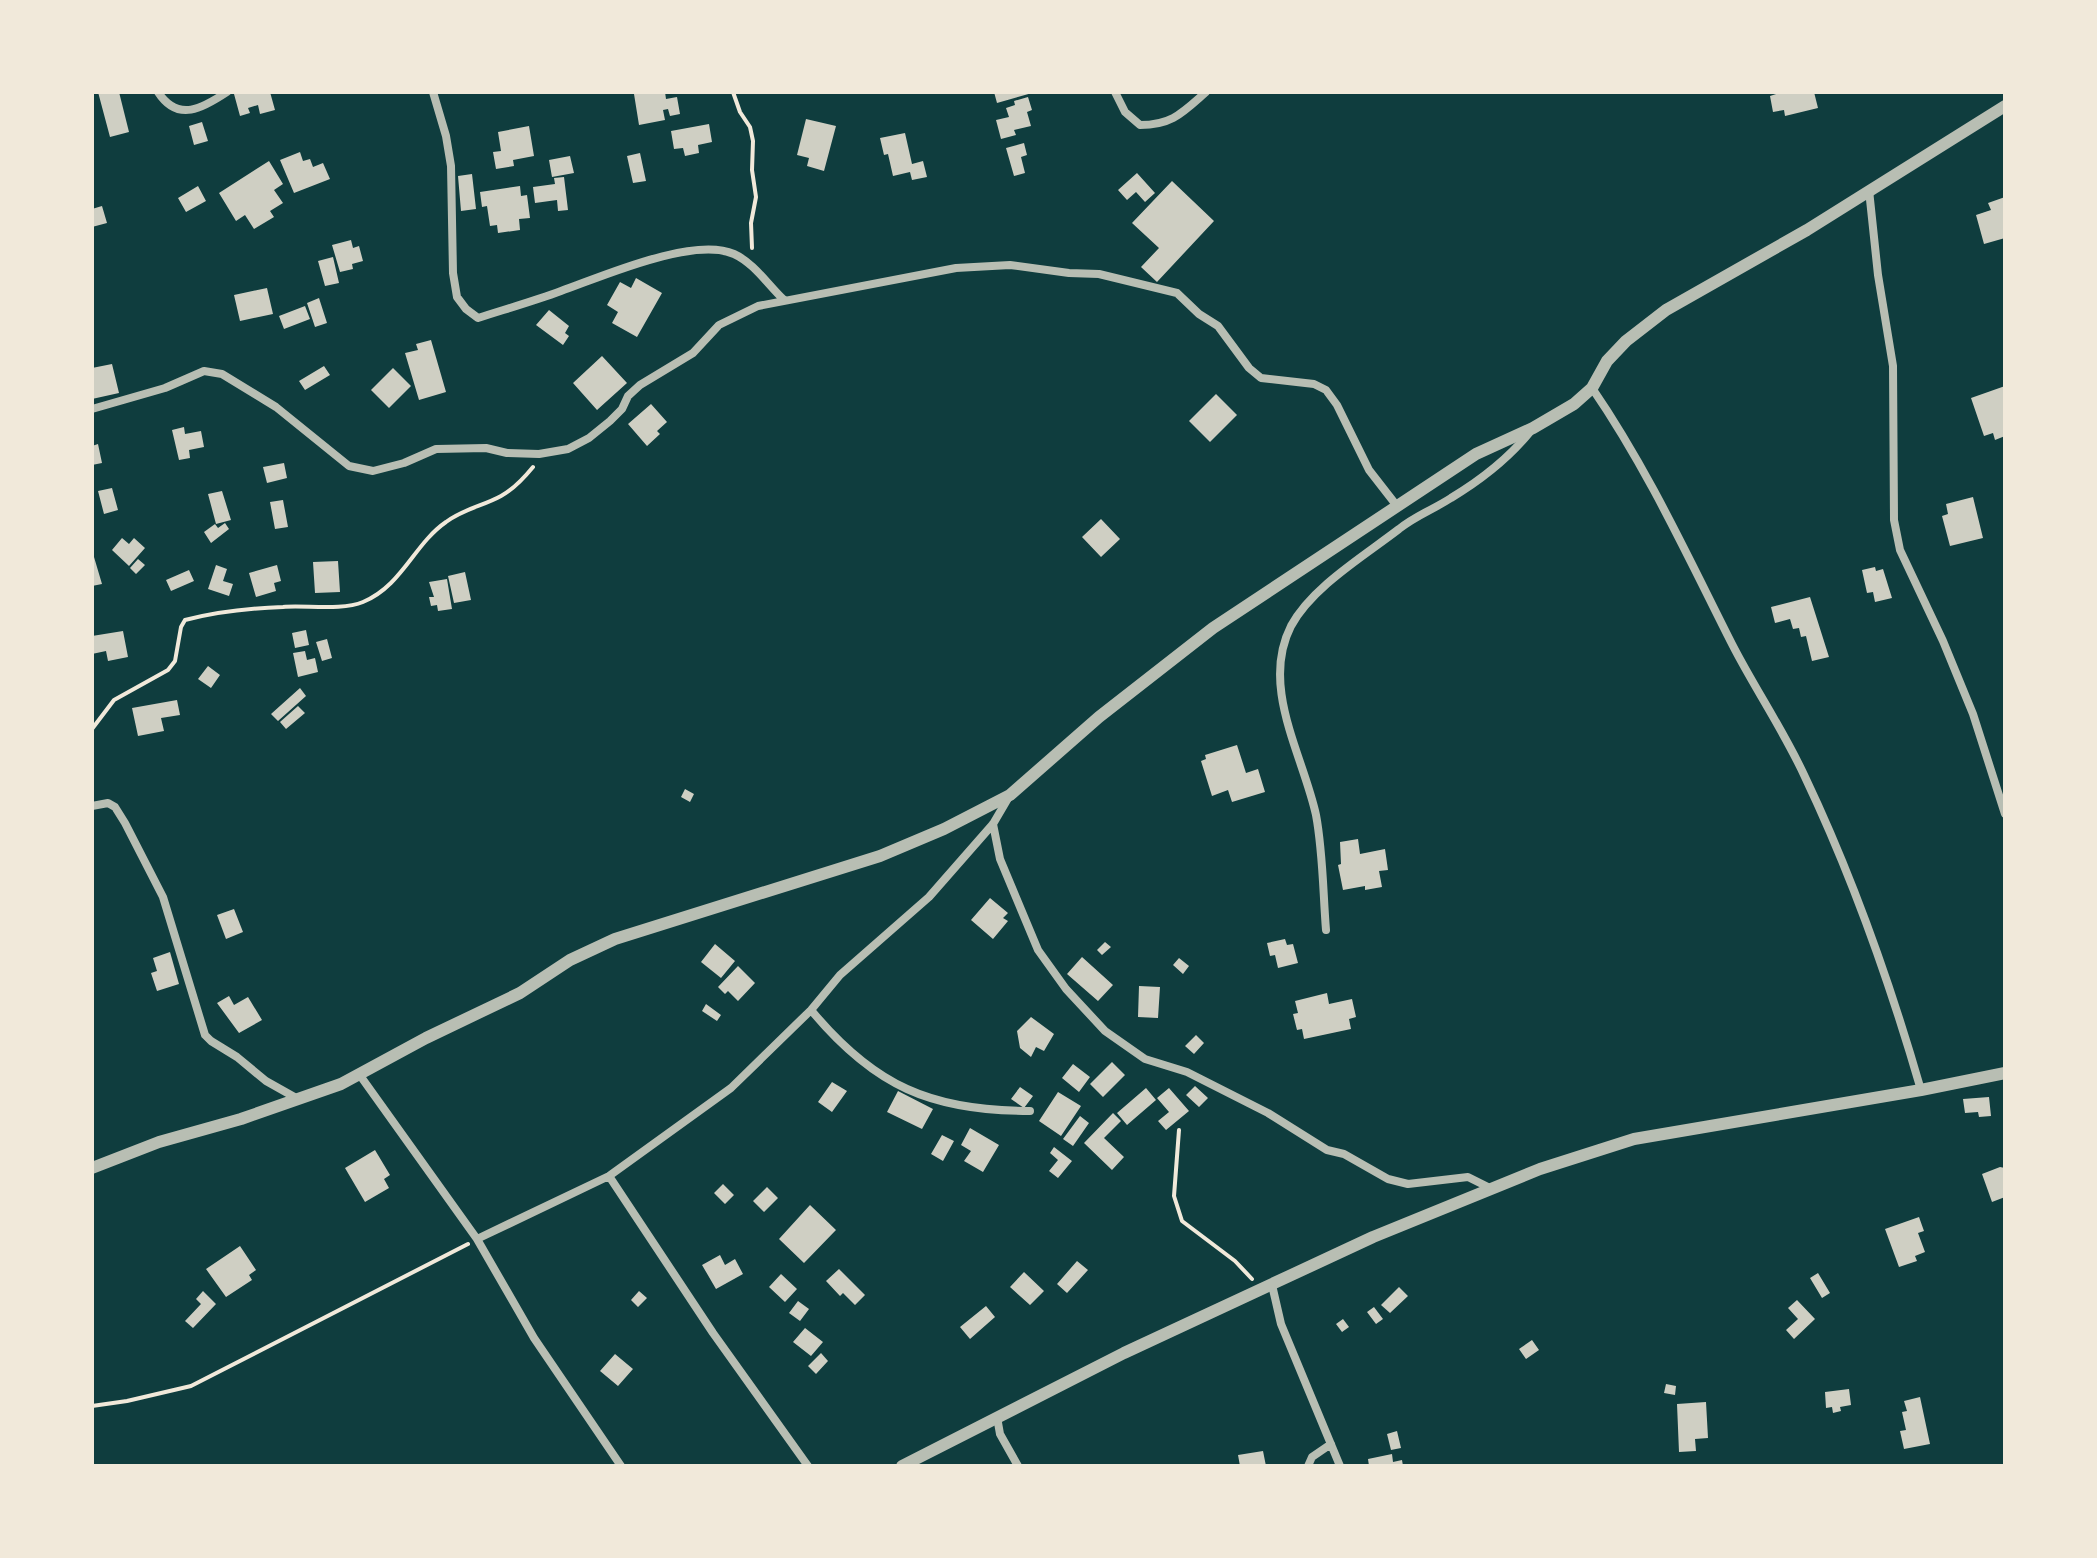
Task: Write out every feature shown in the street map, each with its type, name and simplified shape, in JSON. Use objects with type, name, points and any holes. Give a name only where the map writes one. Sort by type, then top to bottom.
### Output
[{"type":"street","points":[[158,92],[165,103],[184,111],[204,107],[227,92]]},
{"type":"street","points":[[433,92],[451,166],[453,273],[457,297],[478,318],[620,268],[696,250],[731,253],[750,264],[784,300]]},
{"type":"street","points":[[1115,92],[1125,112],[1140,125],[1160,125],[1181,113],[1206,92]]},
{"type":"street","points":[[92,1168],[159,1142],[241,1119],[341,1084],[426,1038],[520,993],[570,960],[615,939],[880,856],[944,829],[1010,795],[1099,717],[1213,628],[1476,454],[1533,428],[1574,404],[1592,388],[1607,361],[1626,341],[1666,310],[1807,230],[2005,106]]},
{"type":"street","points":[[1869,190],[1878,275],[1893,366],[1894,520],[1900,550],[1973,714],[2005,814]]},
{"type":"street","points":[[92,409],[165,388],[204,371],[222,374],[276,407],[349,466],[373,471],[404,463],[436,449],[486,448],[507,453],[539,454],[568,449],[589,438],[622,409],[628,396],[673,363],[693,353],[719,325],[758,306],[956,268],[1010,265],[1099,274],[1177,293],[1199,314],[1218,326],[1249,368],[1261,378],[1314,384],[1326,390],[1337,405],[1369,470],[1397,506]]},
{"type":"street","points":[[1592,388],[1625,436],[1804,775],[1855,891],[1891,988],[1921,1090]]},
{"type":"street","points":[[1326,930],[1316,816],[1293,741],[1280,678],[1280,659],[1291,627],[1311,598],[1407,522],[1452,498],[1497,466],[1533,428]]},
{"type":"street","points":[[477,1239],[609,1176],[731,1088],[811,1010],[840,975],[929,897],[993,824],[1010,795]]},
{"type":"street","points":[[92,806],[108,803],[115,807],[163,897],[205,1035],[266,1081],[298,1099]]},
{"type":"street","points":[[993,824],[1000,859],[1038,950],[1066,989],[1105,1031],[1145,1059],[1187,1072],[1268,1113],[1327,1150],[1344,1154],[1388,1179],[1408,1184],[1468,1177],[1492,1189]]},
{"type":"street","points":[[811,1010],[838,1042],[870,1069],[907,1090],[946,1104],[987,1111],[1030,1111]]},
{"type":"street","points":[[902,1466],[1124,1353],[1373,1237],[1540,1169],[1634,1139],[2005,1073]]},
{"type":"street","points":[[359,1074],[477,1239],[534,1338],[621,1466]]},
{"type":"street","points":[[609,1176],[713,1333],[808,1466]]},
{"type":"street","points":[[1267,1287],[1340,1466]]},
{"type":"street","points":[[997,1417],[1000,1434],[1018,1466]]},
{"type":"street","points":[[1308,1466],[1312,1457],[1331,1444]]},
{"type":"path","points":[[733,92],[740,112],[750,127],[753,141],[752,170],[756,197],[751,223],[753,243],[750,264]]},
{"type":"path","points":[[92,729],[114,700],[168,670],[175,661],[185,620],[281,607],[361,603],[394,580],[438,527],[464,511],[503,495],[521,481],[539,454]]},
{"type":"path","points":[[1179,1130],[1174,1196],[1182,1221],[1267,1287]]},
{"type":"path","points":[[92,1406],[191,1386],[477,1239]]},
{"type":"building","points":[[98,92],[119,92],[129,132],[110,137]]},
{"type":"building","points":[[270,92],[275,110],[260,114],[258,105],[248,108],[250,113],[240,116],[234,94]]},
{"type":"building","points":[[665,92],[666,99],[677,97],[680,114],[670,116],[668,109],[663,110],[665,120],[639,125],[634,94]]},
{"type":"building","points":[[994,92],[1032,92],[1032,93],[997,103]]},
{"type":"building","points":[[1782,92],[1814,92],[1818,108],[1785,116],[1784,110],[1773,112],[1770,96]]},
{"type":"building","points":[[1028,97],[1032,110],[1027,112],[1031,126],[1014,130],[1016,135],[1001,139],[996,120],[1009,117],[1006,108],[1015,105],[1014,101]]},
{"type":"building","points":[[806,119],[836,126],[824,171],[807,166],[809,158],[797,155]]},
{"type":"building","points":[[202,122],[208,141],[194,145],[189,126]]},
{"type":"building","points":[[709,124],[712,142],[698,145],[699,153],[685,156],[683,148],[674,149],[671,131]]},
{"type":"building","points":[[529,126],[534,156],[513,160],[514,166],[496,169],[493,152],[501,151],[498,132]]},
{"type":"building","points":[[905,133],[912,164],[923,161],[927,177],[912,180],[910,172],[893,176],[880,138]]},
{"type":"building","points":[[1024,143],[1027,155],[1021,157],[1025,173],[1014,176],[1006,148]]},
{"type":"building","points":[[300,152],[303,161],[310,159],[313,167],[323,163],[330,179],[294,193],[280,160]]},
{"type":"building","points":[[640,153],[646,181],[633,183],[627,156]]},
{"type":"building","points":[[570,156],[574,173],[552,177],[549,160]]},
{"type":"building","points":[[269,161],[283,184],[274,190],[283,203],[270,211],[274,217],[254,229],[245,215],[236,221],[219,193]]},
{"type":"building","points":[[1137,173],[1155,193],[1145,202],[1136,192],[1127,200],[1118,190]]},
{"type":"building","points":[[472,174],[476,209],[461,211],[458,176]]},
{"type":"building","points":[[564,177],[568,210],[558,211],[557,200],[535,203],[533,187],[555,184],[554,178]]},
{"type":"building","points":[[1172,181],[1214,221],[1157,282],[1141,267],[1159,248],[1132,223]]},
{"type":"building","points":[[198,186],[206,201],[186,212],[178,198]]},
{"type":"building","points":[[520,186],[521,196],[527,195],[530,218],[519,219],[520,230],[498,233],[497,225],[490,226],[487,206],[482,207],[480,192]]},
{"type":"building","points":[[2005,197],[2005,238],[1984,244],[1976,215],[1991,210],[1988,203]]},
{"type":"building","points":[[102,206],[107,223],[92,227],[92,209]]},
{"type":"building","points":[[351,240],[353,248],[359,246],[363,261],[352,264],[353,269],[340,272],[332,245]]},
{"type":"building","points":[[333,257],[339,283],[325,286],[318,261]]},
{"type":"building","points":[[636,278],[662,293],[637,337],[612,323],[618,312],[607,305],[620,282],[631,288]]},
{"type":"building","points":[[267,288],[273,314],[240,321],[234,295]]},
{"type":"building","points":[[319,298],[327,323],[315,327],[307,303]]},
{"type":"building","points":[[305,306],[310,319],[284,329],[279,316]]},
{"type":"building","points":[[549,310],[569,326],[565,333],[569,336],[563,345],[536,325]]},
{"type":"building","points":[[431,340],[446,392],[419,400],[405,353],[418,350],[416,344]]},
{"type":"building","points":[[602,356],[627,383],[597,410],[573,383]]},
{"type":"building","points":[[112,364],[119,393],[92,399],[92,368]]},
{"type":"building","points":[[324,366],[330,375],[305,390],[299,381]]},
{"type":"building","points":[[393,368],[411,386],[389,408],[371,390]]},
{"type":"building","points":[[2005,386],[2005,436],[1995,440],[1993,433],[1984,436],[1971,398]]},
{"type":"building","points":[[1216,394],[1237,415],[1210,442],[1189,421]]},
{"type":"building","points":[[651,404],[667,422],[647,446],[628,424]]},
{"type":"building","points":[[184,427],[185,434],[201,431],[204,447],[189,450],[190,458],[179,460],[172,430]]},
{"type":"building","points":[[98,444],[102,463],[92,465],[92,446]]},
{"type":"building","points":[[284,463],[287,478],[267,483],[263,467]]},
{"type":"building","points":[[112,488],[118,510],[104,514],[98,491]]},
{"type":"building","points":[[222,491],[231,520],[216,524],[208,494]]},
{"type":"building","points":[[1973,497],[1983,538],[1950,546],[1942,516],[1948,514],[1946,504]]},
{"type":"building","points":[[283,500],[288,527],[275,529],[270,502]]},
{"type":"building","points":[[1101,519],[1120,539],[1101,557],[1082,537]]},
{"type":"building","points":[[225,523],[229,529],[211,543],[204,532],[215,524],[218,528]]},
{"type":"building","points":[[122,538],[129,544],[134,538],[145,548],[129,566],[112,550]]},
{"type":"building","points":[[92,557],[102,584],[92,586]]},
{"type":"building","points":[[138,559],[145,565],[136,574],[130,568]]},
{"type":"building","points":[[338,561],[340,592],[315,593],[313,562]]},
{"type":"building","points":[[216,565],[227,569],[223,581],[233,584],[229,596],[208,589]]},
{"type":"building","points":[[277,565],[281,581],[274,583],[276,591],[256,597],[249,573]]},
{"type":"building","points":[[1875,567],[1876,571],[1883,569],[1892,598],[1875,602],[1873,592],[1867,593],[1862,570]]},
{"type":"building","points":[[189,570],[194,581],[171,591],[166,580]]},
{"type":"building","points":[[465,572],[471,600],[454,603],[448,576]]},
{"type":"building","points":[[447,579],[452,609],[438,611],[437,605],[431,606],[429,597],[434,597],[429,582]]},
{"type":"building","points":[[1810,597],[1829,657],[1812,661],[1806,636],[1801,637],[1799,628],[1793,629],[1790,619],[1775,623],[1771,607]]},
{"type":"building","points":[[306,630],[309,645],[295,648],[292,633]]},
{"type":"building","points":[[123,631],[128,657],[108,661],[106,651],[92,654],[92,636]]},
{"type":"building","points":[[327,639],[332,658],[322,661],[316,642]]},
{"type":"building","points":[[305,651],[307,660],[315,658],[318,672],[298,677],[293,653]]},
{"type":"building","points":[[208,666],[220,675],[211,688],[198,679]]},
{"type":"building","points":[[300,688],[306,696],[278,721],[271,714]]},
{"type":"building","points":[[177,700],[180,715],[161,718],[164,731],[138,736],[132,708]]},
{"type":"building","points":[[298,706],[305,713],[286,729],[280,722]]},
{"type":"building","points":[[1237,745],[1246,773],[1258,769],[1265,792],[1232,802],[1228,790],[1212,796],[1201,761],[1206,759],[1205,755]]},
{"type":"building","points":[[685,789],[694,794],[690,802],[681,797]]},
{"type":"building","points":[[1358,839],[1360,854],[1385,849],[1388,870],[1379,871],[1382,887],[1343,890],[1338,865],[1341,864],[1340,842]]},
{"type":"building","points":[[990,898],[1008,913],[1003,918],[1008,921],[993,939],[971,920]]},
{"type":"building","points":[[234,909],[243,932],[226,939],[217,915]]},
{"type":"building","points":[[1285,939],[1287,945],[1293,944],[1298,963],[1278,968],[1275,955],[1270,956],[1267,943]]},
{"type":"building","points":[[1105,942],[1111,947],[1102,955],[1097,950]]},
{"type":"building","points":[[715,944],[735,961],[721,978],[701,962]]},
{"type":"building","points":[[170,952],[179,984],[157,991],[151,973],[157,971],[153,958]]},
{"type":"building","points":[[1082,957],[1113,985],[1098,1001],[1067,974]]},
{"type":"building","points":[[1179,958],[1189,966],[1183,974],[1173,965]]},
{"type":"building","points":[[738,966],[755,983],[738,1001],[728,991],[725,994],[718,987]]},
{"type":"building","points":[[1139,986],[1160,987],[1158,1018],[1138,1017]]},
{"type":"building","points":[[1327,993],[1329,1004],[1352,999],[1356,1017],[1349,1019],[1351,1029],[1304,1039],[1302,1029],[1297,1030],[1293,1014],[1298,1013],[1295,1001]]},
{"type":"building","points":[[229,996],[234,1005],[248,997],[262,1020],[239,1033],[217,1003]]},
{"type":"building","points":[[706,1004],[721,1015],[717,1021],[702,1011]]},
{"type":"building","points":[[1031,1017],[1054,1034],[1044,1051],[1036,1047],[1031,1057],[1020,1048],[1017,1031]]},
{"type":"building","points":[[1196,1035],[1204,1043],[1194,1054],[1185,1046]]},
{"type":"building","points":[[1112,1062],[1125,1075],[1103,1097],[1090,1084]]},
{"type":"building","points":[[1073,1064],[1090,1077],[1079,1092],[1062,1078]]},
{"type":"building","points":[[832,1082],[847,1091],[832,1112],[818,1102]]},
{"type":"building","points":[[1195,1086],[1208,1098],[1199,1107],[1186,1095]]},
{"type":"building","points":[[1020,1087],[1033,1096],[1024,1108],[1011,1099]]},
{"type":"building","points":[[1146,1088],[1156,1100],[1127,1125],[1117,1113]]},
{"type":"building","points":[[1169,1088],[1189,1111],[1166,1130],[1158,1121],[1169,1112],[1157,1098]]},
{"type":"building","points":[[898,1091],[933,1109],[922,1129],[887,1112]]},
{"type":"building","points":[[1058,1092],[1081,1106],[1061,1136],[1039,1121]]},
{"type":"building","points":[[1989,1097],[1991,1116],[1979,1117],[1978,1112],[1965,1113],[1963,1099]]},
{"type":"building","points":[[1113,1113],[1121,1121],[1104,1138],[1124,1157],[1112,1170],[1084,1143]]},
{"type":"building","points":[[1080,1116],[1089,1123],[1073,1146],[1063,1139]]},
{"type":"building","points":[[970,1128],[999,1145],[983,1172],[964,1161],[971,1151],[961,1145]]},
{"type":"building","points":[[942,1135],[954,1141],[943,1161],[931,1154]]},
{"type":"building","points":[[1054,1147],[1072,1161],[1058,1178],[1049,1171],[1058,1160],[1050,1153]]},
{"type":"building","points":[[375,1150],[390,1175],[384,1179],[389,1188],[365,1202],[345,1168]]},
{"type":"building","points":[[2005,1168],[2005,1197],[1992,1202],[1982,1174]]},
{"type":"building","points":[[723,1184],[734,1195],[725,1204],[714,1193]]},
{"type":"building","points":[[767,1187],[778,1198],[764,1212],[753,1201]]},
{"type":"building","points":[[810,1205],[836,1230],[804,1263],[779,1239]]},
{"type":"building","points":[[1919,1217],[1924,1231],[1918,1233],[1925,1252],[1915,1256],[1917,1261],[1899,1267],[1885,1229]]},
{"type":"building","points":[[240,1246],[256,1270],[249,1275],[252,1280],[226,1297],[206,1269]]},
{"type":"building","points":[[720,1255],[725,1265],[735,1259],[743,1274],[716,1289],[702,1265]]},
{"type":"building","points":[[1077,1261],[1088,1270],[1067,1293],[1057,1284]]},
{"type":"building","points":[[839,1269],[865,1295],[855,1305],[843,1293],[840,1296],[826,1281]]},
{"type":"building","points":[[1024,1272],[1044,1291],[1030,1305],[1010,1287]]},
{"type":"building","points":[[1818,1273],[1830,1293],[1822,1298],[1810,1278]]},
{"type":"building","points":[[781,1274],[797,1289],[785,1302],[769,1287]]},
{"type":"building","points":[[1399,1287],[1408,1296],[1390,1313],[1381,1305]]},
{"type":"building","points":[[203,1291],[216,1304],[193,1328],[185,1321],[201,1304],[196,1299]]},
{"type":"building","points":[[639,1291],[647,1298],[638,1307],[631,1300]]},
{"type":"building","points":[[1797,1300],[1815,1319],[1794,1339],[1786,1330],[1798,1319],[1788,1308]]},
{"type":"building","points":[[798,1301],[809,1309],[800,1321],[789,1313]]},
{"type":"building","points":[[986,1306],[995,1317],[970,1339],[960,1327]]},
{"type":"building","points":[[1374,1307],[1383,1319],[1376,1324],[1367,1312]]},
{"type":"building","points":[[1343,1319],[1349,1327],[1342,1332],[1336,1324]]},
{"type":"building","points":[[805,1328],[823,1342],[811,1356],[793,1342]]},
{"type":"building","points":[[1532,1340],[1539,1350],[1526,1359],[1519,1349]]},
{"type":"building","points":[[821,1353],[828,1361],[816,1374],[808,1366]]},
{"type":"building","points":[[615,1354],[633,1369],[618,1386],[600,1371]]},
{"type":"building","points":[[1666,1384],[1676,1386],[1675,1395],[1664,1393]]},
{"type":"building","points":[[1849,1389],[1851,1405],[1840,1407],[1841,1411],[1833,1413],[1832,1407],[1826,1408],[1825,1392]]},
{"type":"building","points":[[1920,1397],[1930,1444],[1904,1449],[1900,1431],[1906,1430],[1902,1412],[1907,1411],[1904,1401]]},
{"type":"building","points":[[1706,1402],[1708,1438],[1695,1439],[1696,1451],[1679,1452],[1677,1404]]},
{"type":"building","points":[[1397,1431],[1401,1448],[1391,1450],[1387,1434]]},
{"type":"building","points":[[1263,1451],[1266,1466],[1240,1466],[1238,1455]]},
{"type":"building","points":[[1392,1454],[1393,1462],[1402,1460],[1403,1466],[1369,1466],[1368,1459]]}]
